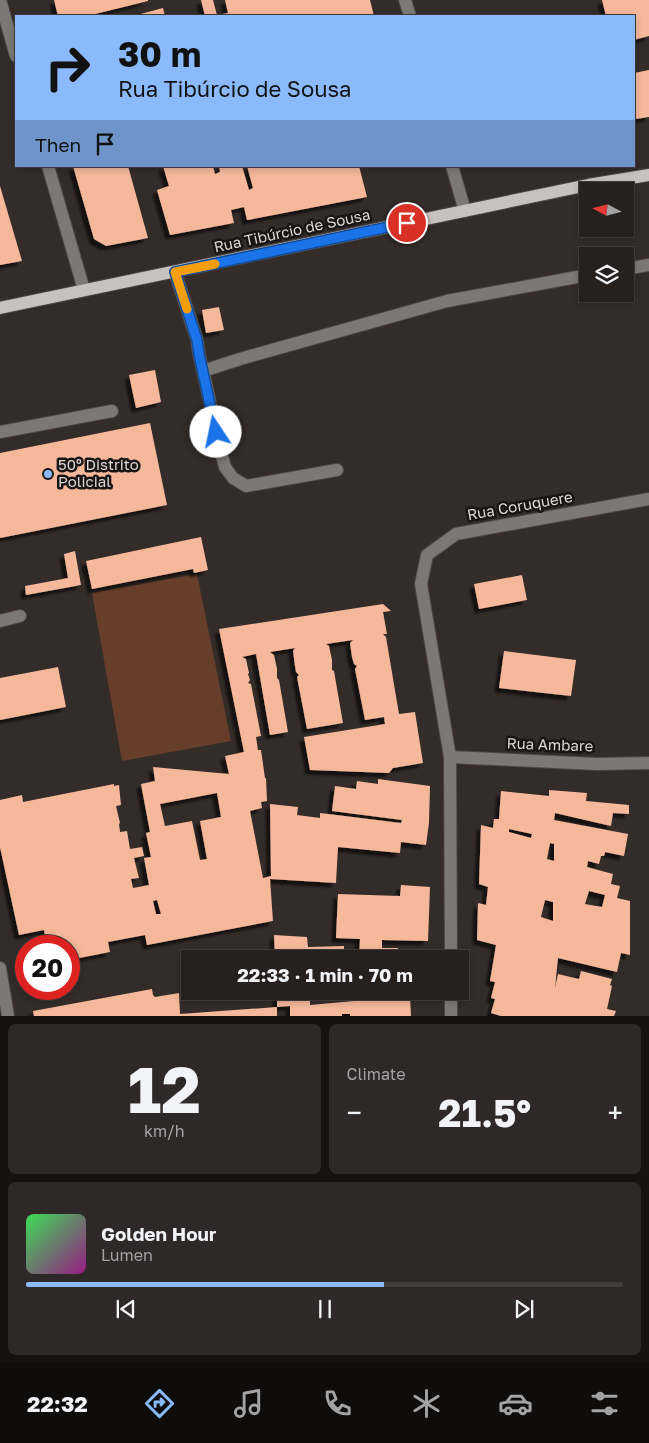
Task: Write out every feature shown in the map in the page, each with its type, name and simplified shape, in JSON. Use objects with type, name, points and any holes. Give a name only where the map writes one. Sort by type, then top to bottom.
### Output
[{"type":"main road","name":"Rua Tibúrcio de Sousa","points":[[0,308],[588,185],[649,175]]},
{"type":"street","points":[[0,0],[15,52]]},
{"type":"street","points":[[405,0],[410,15]]},
{"type":"street","points":[[48,167],[84,290]]},
{"type":"street","points":[[452,167],[465,211]]},
{"type":"street","points":[[634,268],[649,265]]},
{"type":"street","points":[[175,272],[197,340],[225,467],[233,478],[246,486],[337,470]]},
{"type":"street","points":[[203,371],[448,301],[579,277]]},
{"type":"street","points":[[0,432],[112,411]]},
{"type":"street","name":"Rua Coruquere","points":[[451,950],[450,757],[421,584],[427,555],[456,534],[649,500]]},
{"type":"street","points":[[0,620],[20,616]]},
{"type":"street","name":"Rua Ambare","points":[[450,757],[597,764],[649,764]]},
{"type":"street","points":[[0,968],[8,1016]]},
{"type":"street","points":[[451,1000],[451,1016]]},
{"type":"shaded area","points":[[197,574],[231,741],[122,761],[92,593]]},
{"type":"building","points":[[54,0],[148,0],[91,15],[58,15]]},
{"type":"building","points":[[201,0],[213,0],[217,15],[205,15]]},
{"type":"building","points":[[225,0],[370,0],[374,15],[217,15],[228,13]]},
{"type":"building","points":[[602,0],[649,0],[649,36],[635,40],[635,15],[606,15]]},
{"type":"building","points":[[163,8],[165,15],[137,15]]},
{"type":"building","points":[[649,70],[649,117],[636,119],[635,73]]},
{"type":"building","points":[[73,167],[128,167],[148,238],[106,246],[94,239]]},
{"type":"building","points":[[163,167],[213,167],[215,174],[220,172],[219,167],[242,167],[249,190],[253,188],[247,167],[359,167],[367,197],[248,220],[244,207],[231,210],[234,223],[170,235],[157,190],[169,186]]},
{"type":"building","points":[[0,186],[22,261],[0,265]]},
{"type":"building","points":[[219,307],[224,330],[206,333],[202,310]]},
{"type":"building","points":[[155,370],[161,402],[136,408],[129,375]]},
{"type":"building","points":[[150,423],[167,505],[0,538],[0,453]]},
{"type":"building","points":[[201,537],[208,570],[194,573],[193,569],[92,589],[86,561]]},
{"type":"building","points":[[75,551],[81,585],[26,595],[25,586],[68,578],[64,554]]},
{"type":"building","points":[[522,575],[527,600],[479,609],[474,584]]},
{"type":"building","points":[[383,604],[391,611],[383,612],[387,634],[383,634],[386,637],[399,714],[415,712],[423,763],[393,768],[389,773],[310,770],[304,737],[385,724],[384,717],[365,720],[355,669],[357,666],[354,664],[352,657],[350,643],[353,640],[326,644],[329,646],[343,723],[307,729],[297,677],[299,675],[296,672],[295,666],[293,651],[295,648],[270,652],[274,655],[288,732],[270,735],[256,654],[242,657],[246,659],[249,673],[250,680],[248,683],[251,684],[261,736],[256,737],[258,750],[261,750],[266,778],[267,801],[261,802],[262,808],[250,811],[263,878],[271,876],[270,804],[298,807],[297,815],[320,818],[320,813],[401,823],[402,820],[332,811],[335,786],[356,789],[357,781],[378,784],[378,779],[430,786],[429,823],[426,845],[401,842],[400,853],[338,847],[336,883],[270,879],[273,921],[147,945],[145,935],[108,942],[110,952],[80,958],[80,935],[45,935],[44,930],[19,935],[0,847],[0,800],[22,795],[23,802],[114,784],[114,786],[119,785],[121,805],[116,806],[120,832],[127,831],[130,849],[142,847],[144,856],[134,858],[139,878],[131,879],[133,888],[149,885],[144,858],[151,857],[146,833],[150,832],[141,784],[155,781],[153,767],[229,774],[225,756],[244,752],[219,629]],"holes":[[[217,793],[221,817],[200,821],[207,859],[200,860],[192,821],[165,826],[160,804]],[[157,900],[161,914],[156,914],[153,901]]]},
{"type":"building","points":[[504,651],[576,660],[571,696],[499,688]]},
{"type":"building","points":[[58,667],[66,707],[0,720],[0,678]]},
{"type":"building","points":[[549,790],[587,793],[586,801],[629,805],[629,814],[613,813],[611,826],[555,813],[554,820],[628,834],[624,856],[605,852],[604,856],[601,856],[599,864],[588,861],[587,867],[613,874],[611,884],[620,886],[617,898],[630,901],[630,955],[621,953],[617,972],[558,958],[555,988],[558,974],[579,979],[581,971],[612,979],[607,1009],[616,1011],[614,1016],[501,1016],[491,1013],[495,999],[491,998],[495,982],[490,981],[496,945],[477,940],[478,903],[486,905],[488,887],[479,884],[481,825],[493,828],[494,819],[499,819],[501,791],[549,796]],"holes":[[[509,829],[532,834],[531,838],[509,832]],[[550,843],[554,844],[554,861],[547,859]],[[589,891],[605,895],[602,907],[585,904]],[[545,900],[553,902],[553,921],[541,917]]]},
{"type":"building","points":[[401,885],[430,887],[428,941],[382,940],[382,948],[398,948],[398,950],[359,950],[360,939],[336,938],[338,894],[400,896]]},
{"type":"building","points":[[274,935],[307,937],[308,947],[344,946],[344,950],[275,950]]},
{"type":"building","points":[[152,989],[155,997],[179,993],[180,1014],[277,1007],[277,1016],[34,1016],[33,1011]]},
{"type":"building","points":[[277,1000],[310,1000],[310,1005],[365,1000],[410,1000],[411,1016],[350,1016],[350,1014],[342,1014],[342,1016],[290,1016],[290,1006],[277,1007]]},
{"type":"slow traffic","points":[[187,309],[175,272],[215,264]]},
{"type":"place","name":"50º Distrito Policial","points":[[48,474]]},
{"type":"route","points":[[216,432],[197,340],[175,272],[407,223]]}]
